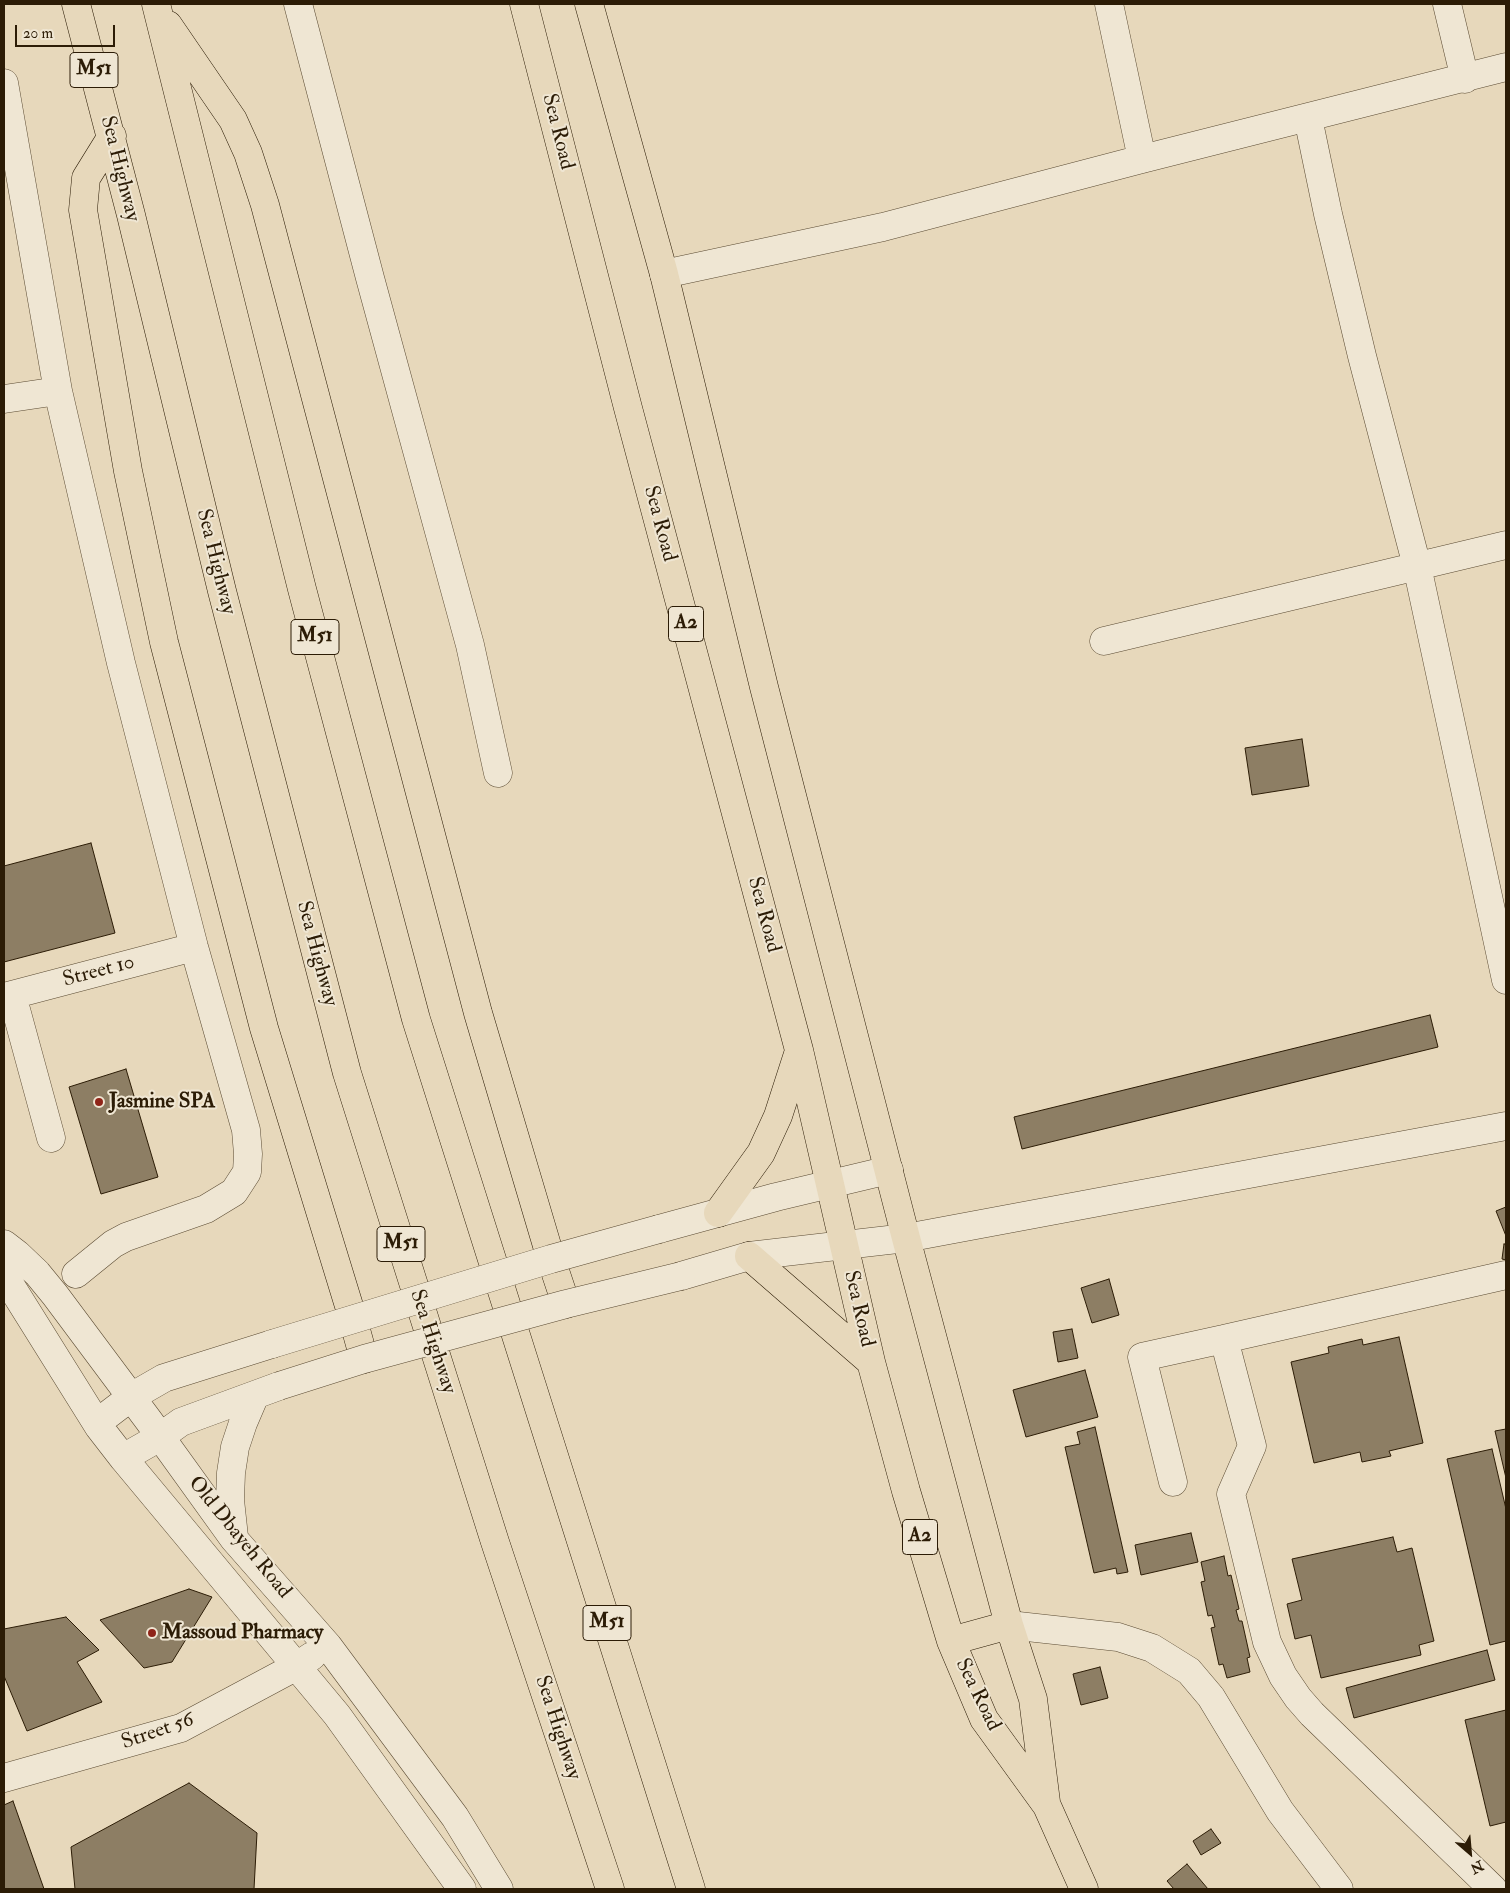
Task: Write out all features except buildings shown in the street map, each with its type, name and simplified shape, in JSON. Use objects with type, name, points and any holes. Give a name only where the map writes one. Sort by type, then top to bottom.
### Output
[{"type":"highway","name":"Sea Highway","points":[[76,4],[112,136],[222,591],[347,1073],[492,1533],[610,1889]]},
{"type":"highway","name":"Sea Road","points":[[524,4],[628,408],[799,1050],[870,1362],[906,1491],[951,1641],[984,1719],[1047,1806],[1084,1889]]},
{"type":"highway","name":"Sea Road","points":[[589,4],[664,274],[764,687],[906,1238],[1009,1625],[1033,1699],[1047,1806]]},
{"type":"highway","points":[[157,7],[233,120],[248,153],[265,205],[478,1013],[566,1304]]},
{"type":"highway","name":"M51","points":[[157,7],[300,580],[416,1019],[691,1889]]},
{"type":"highway","points":[[112,136],[86,178],[83,210],[128,471],[164,642],[264,1028],[364,1359]]},
{"type":"highway","points":[[718,1213],[761,1153],[778,1116],[799,1050]]},
{"type":"highway","points":[[749,1256],[870,1362]]},
{"type":"highway","points":[[951,1641],[1009,1625]]},
{"type":"street","points":[[298,4],[470,645],[498,773]]},
{"type":"street","points":[[1109,4],[1142,159]]},
{"type":"street","points":[[1447,4],[1465,79]]},
{"type":"street","points":[[664,274],[882,227],[1506,67]]},
{"type":"street","points":[[4,83],[58,391],[121,663],[194,947],[246,1130],[248,1154],[247,1172],[234,1192],[206,1209],[126,1237],[113,1244],[76,1274]]},
{"type":"street","points":[[1308,118],[1362,356],[1417,566],[1506,980]]},
{"type":"street","points":[[4,399],[58,391]]},
{"type":"street","points":[[1104,641],[1506,545]]},
{"type":"street","name":"Street 10","points":[[8,996],[194,947]]},
{"type":"street","points":[[8,996],[51,1138]]},
{"type":"street","points":[[123,1458],[160,1437],[181,1422],[267,1390],[364,1359],[566,1304],[681,1276],[749,1256],[906,1238],[1506,1126]]},
{"type":"street","points":[[97,1423],[131,1397],[164,1378],[551,1258],[828,1184],[889,1170]]},
{"type":"street","name":"Old Dbayeh Road","points":[[4,1244],[37,1273],[234,1538],[328,1646],[454,1817],[499,1889]]},
{"type":"street","name":"Old Dbayeh Road","points":[[4,1272],[9,1283],[97,1423],[123,1458],[337,1715],[462,1889]]},
{"type":"street","points":[[1174,1482],[1142,1357],[1506,1275]]},
{"type":"street","points":[[1224,1339],[1252,1446],[1231,1494],[1267,1642],[1283,1676],[1312,1714],[1492,1889]]},
{"type":"street","points":[[234,1538],[230,1500],[231,1474],[236,1447],[243,1423],[267,1390]]},
{"type":"street","points":[[1009,1625],[1118,1637],[1152,1648],[1189,1671],[1211,1697],[1280,1812],[1339,1889]]},
{"type":"street","name":"Street 56","points":[[4,1778],[181,1728],[297,1666],[328,1646]]},
{"type":"place","name":"Jasmine SPA","points":[[99,1102]]},
{"type":"place","name":"Massoud Pharmacy","points":[[152,1633]]}]
